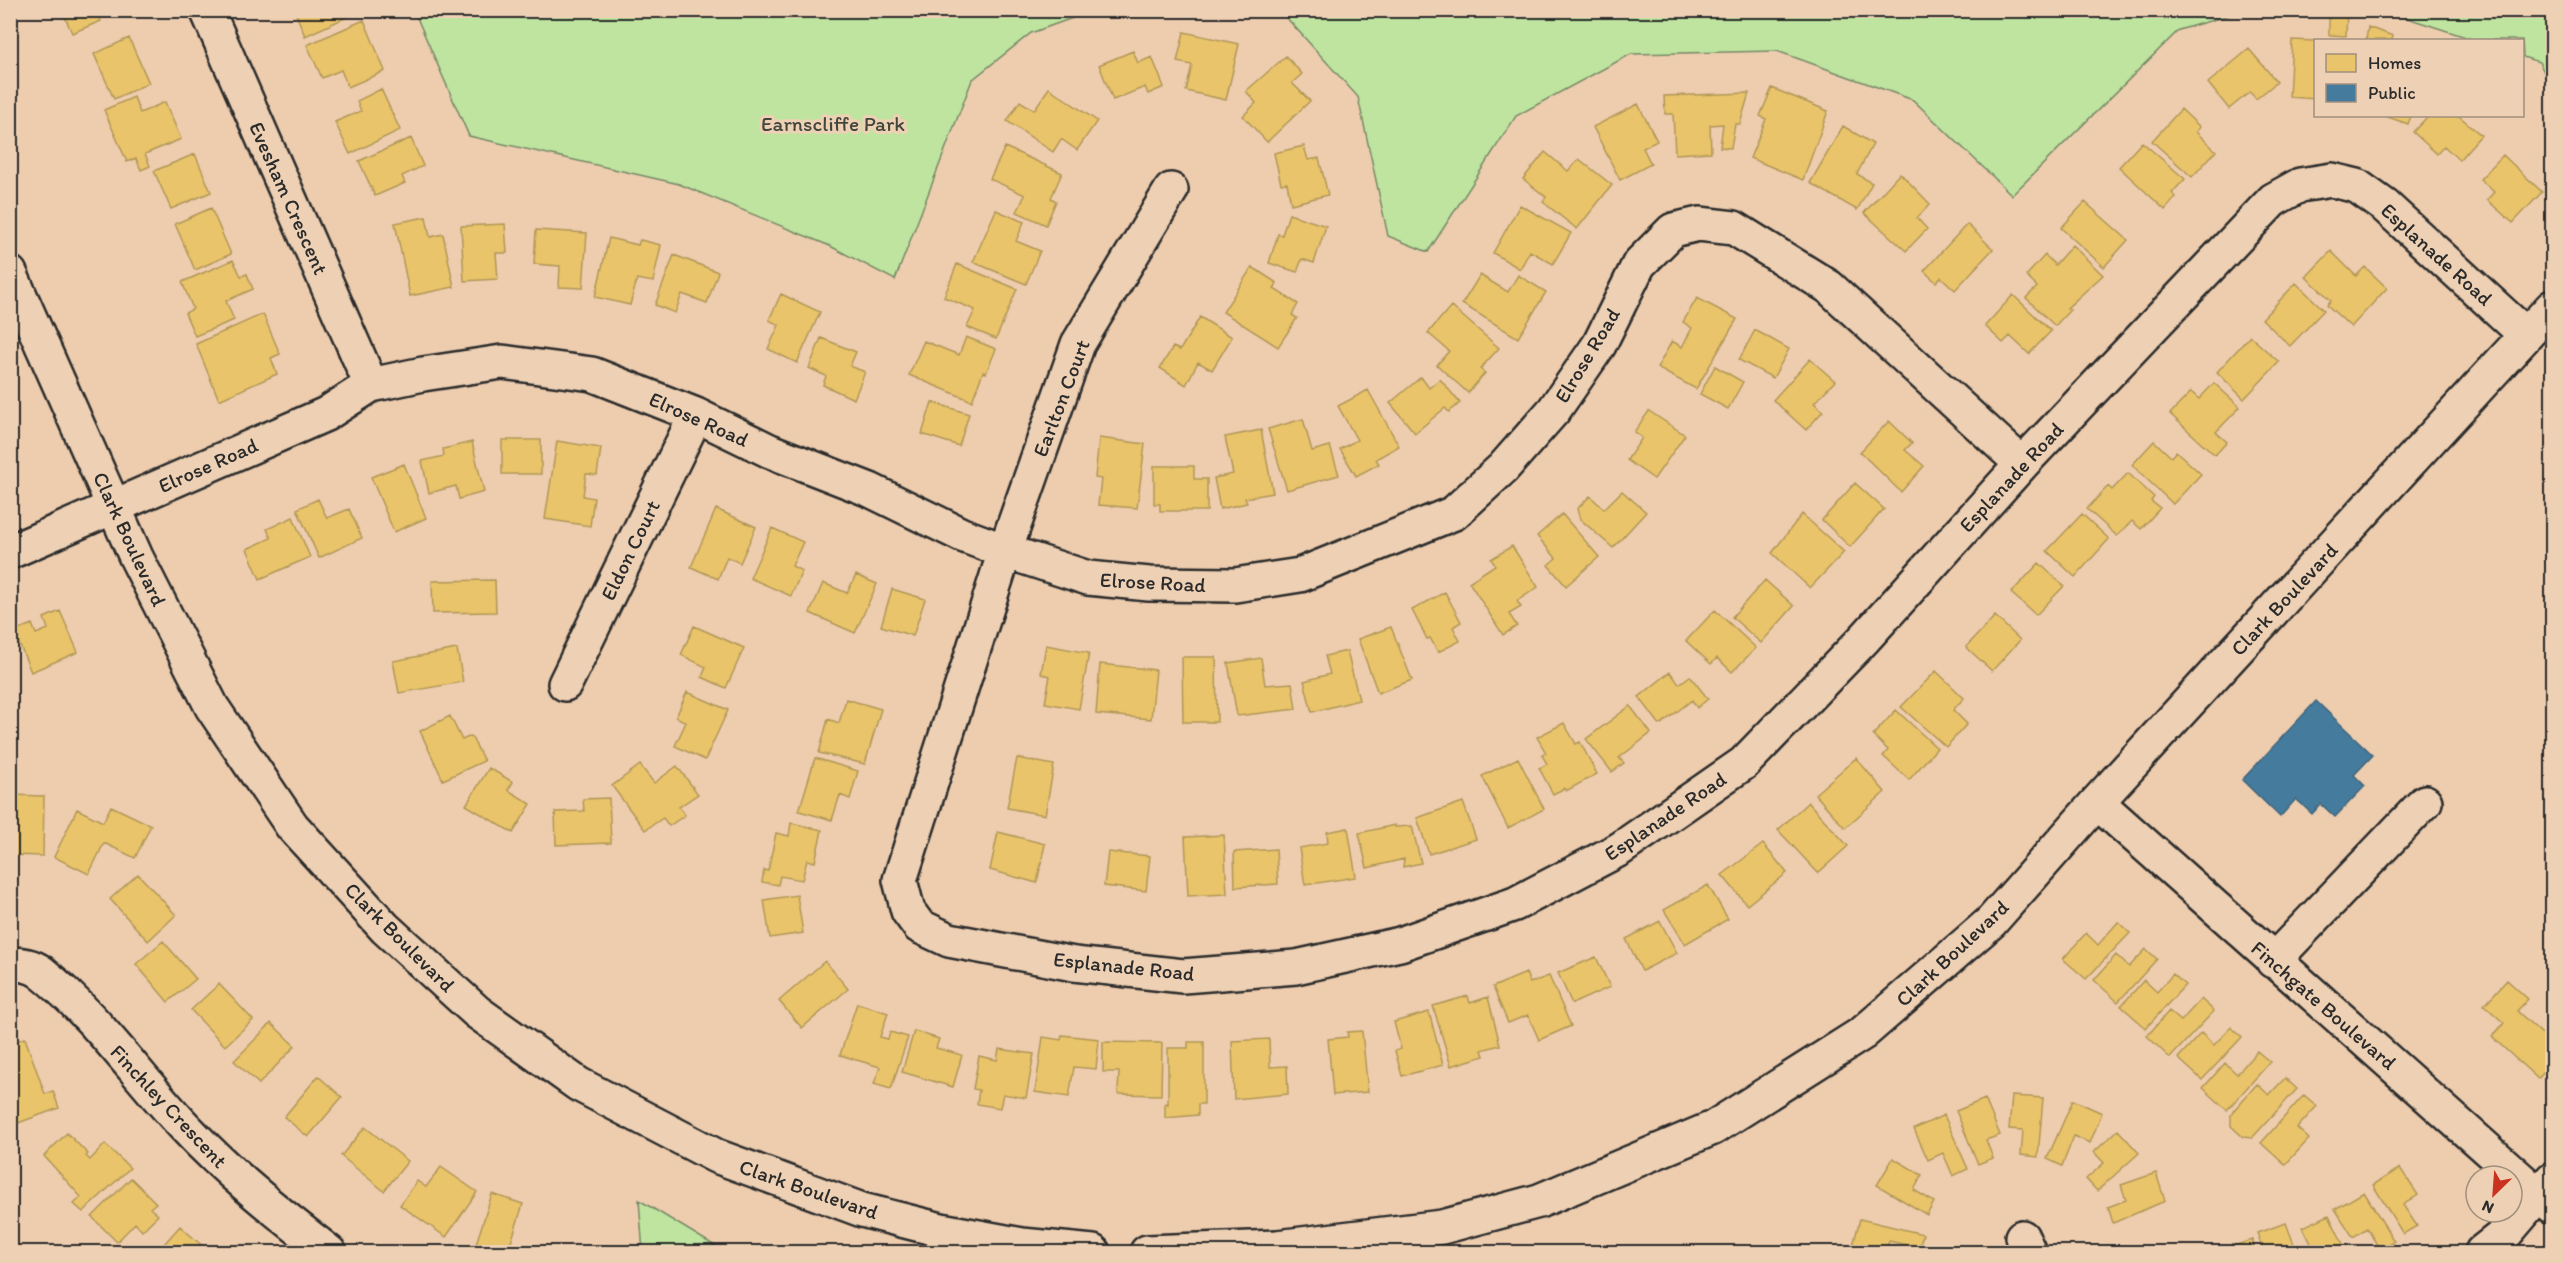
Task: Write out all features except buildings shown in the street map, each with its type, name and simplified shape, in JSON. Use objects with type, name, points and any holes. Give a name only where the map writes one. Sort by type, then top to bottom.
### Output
[{"type":"street","name":"Evesham Crescent","points":[[207,10],[371,385]]},
{"type":"street","name":"Esplanade Road","points":[[1005,551],[900,880],[908,912],[919,926],[949,940],[1074,964],[1183,976],[1296,967],[1400,944],[1515,904],[1620,849],[1744,764],[1864,639],[2022,464],[2273,200],[2300,185],[2332,180],[2357,186],[2385,206],[2526,335]]},
{"type":"street","name":"Earlton Court","points":[[1005,551],[1078,344],[1171,190]]},
{"type":"street","name":"Elrose Road","points":[[10,552],[326,414],[371,385],[423,374],[502,362],[592,374],[696,415],[770,451],[870,490],[962,535],[1088,578],[1149,584],[1235,585],[1300,575],[1454,513],[1503,468],[1554,410],[1599,345],[1639,264],[1673,230],[1699,224],[1734,228],[1828,287],[2022,464]]},
{"type":"street","name":"Clark Boulevard","points":[[10,273],[136,557],[212,707],[292,826],[385,928],[477,1012],[578,1084],[716,1156],[873,1213],[1022,1245],[1093,1252]]},
{"type":"street","name":"Clark Boulevard","points":[[1147,1252],[1277,1247],[1310,1248],[1442,1227],[1539,1201],[1713,1128],[1863,1033],[1991,922],[2097,802],[2553,307]]},
{"type":"street","name":"Eldon Court","points":[[565,684],[696,415]]},
{"type":"street","name":"Finchgate Boulevard","points":[[2097,802],[2273,961],[2548,1193]]},
{"type":"street","points":[[2273,961],[2425,802]]},
{"type":"street","name":"Finchley Crescent","points":[[10,966],[18,964],[38,969],[64,991],[185,1128],[263,1202],[329,1252]]},
{"type":"street","points":[[2482,1252],[2506,1233],[2548,1193]]},
{"type":"green space","points":[[2243,10],[2179,30],[2012,195],[1913,100],[1777,51],[1631,54],[1516,116],[1428,252],[1388,236],[1358,97],[1284,15],[1262,11]]},
{"type":"green space","name":"Earnscliffe Park","points":[[414,11],[1092,11],[1031,33],[972,80],[895,280],[830,246],[679,184],[469,136]]},
{"type":"green space","points":[[2377,11],[2552,11],[2552,88],[2539,62],[2524,57],[2524,39],[2472,39],[2395,14]]},
{"type":"green space","points":[[639,1200],[725,1252],[643,1252]]}]
